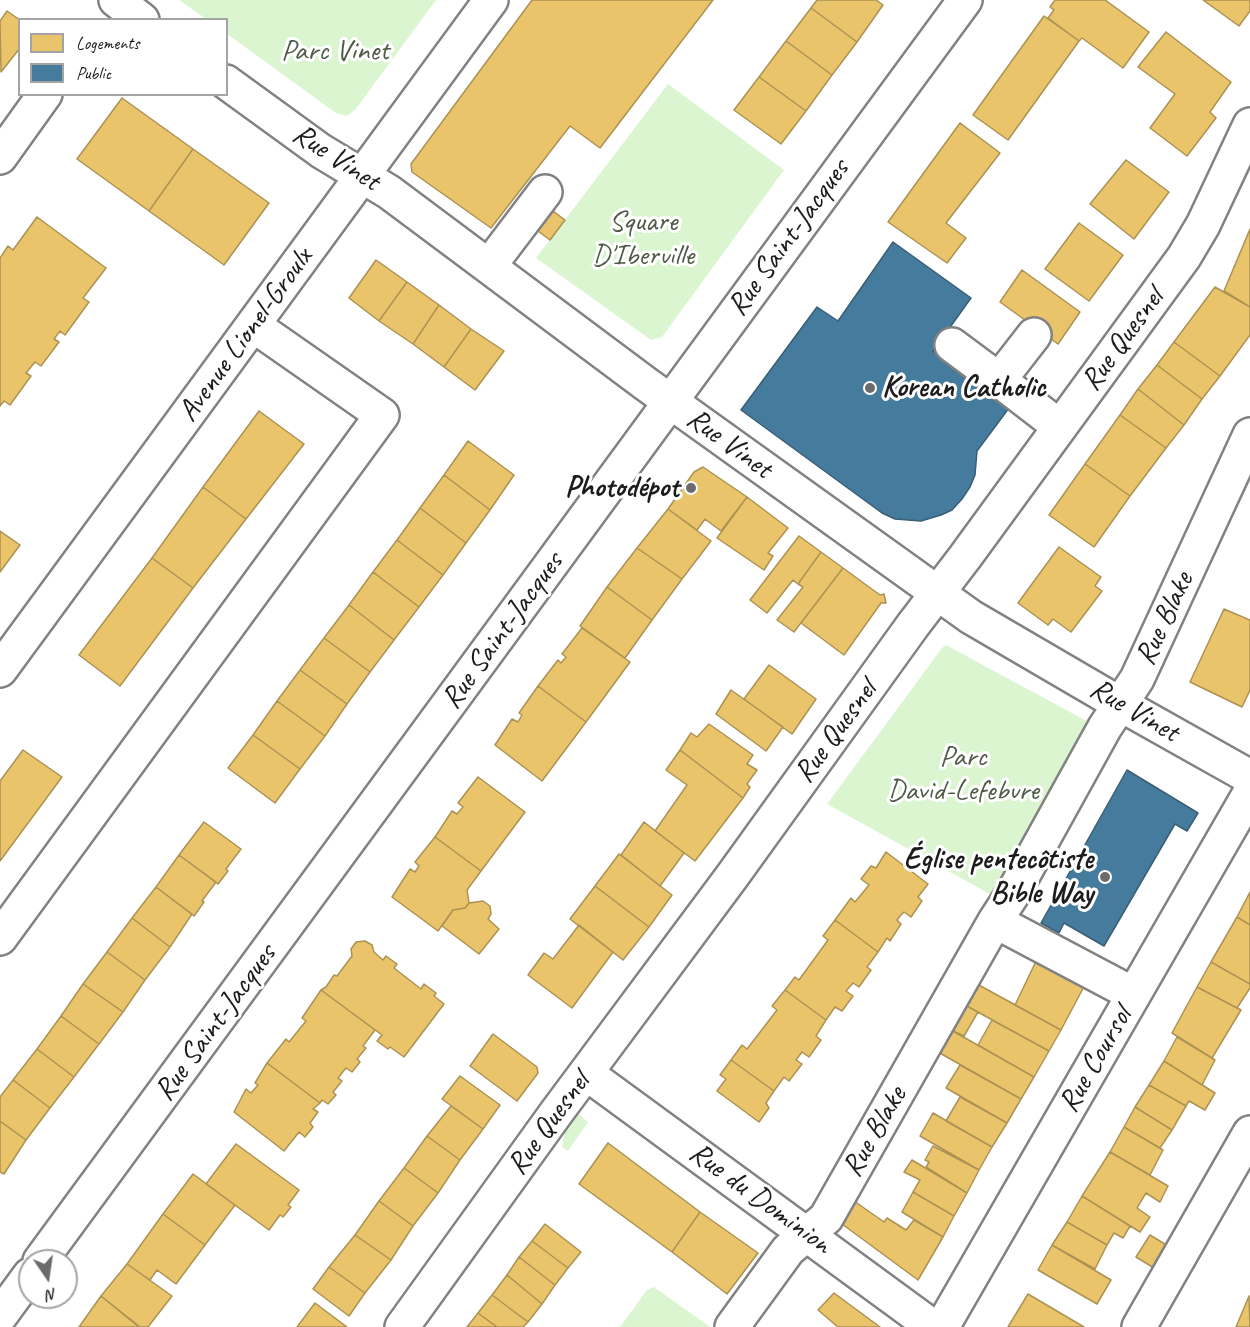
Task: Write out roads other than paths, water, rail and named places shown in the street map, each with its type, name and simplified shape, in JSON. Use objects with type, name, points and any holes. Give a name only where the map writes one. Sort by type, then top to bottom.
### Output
[{"type":"street","points":[[102,18],[115,0],[139,18]]},
{"type":"street","name":"Avenue Lionel-Groulx","points":[[0,670],[490,0]]},
{"type":"street","name":"Rue Saint-Jacques","points":[[49,1249],[964,0]]},
{"type":"street","name":"Rue Vinet","points":[[228,83],[321,151],[389,192],[670,401],[982,624],[1250,777]]},
{"type":"street","points":[[0,157],[44,96]]},
{"type":"street","name":"Rue Quesnel","points":[[402,1327],[1193,243],[1212,208],[1250,125]]},
{"type":"street","points":[[489,266],[545,192]]},
{"type":"street","points":[[0,938],[382,415],[253,326]]},
{"type":"street","points":[[999,380],[1034,335]]},
{"type":"street","points":[[952,345],[1060,427]]},
{"type":"street","name":"Rue Blake","points":[[732,1327],[788,1250],[826,1218],[995,921],[1012,895],[1066,826],[1105,727],[1141,670],[1250,435]]},
{"type":"street","name":"Rue Coursol","points":[[942,1327],[1250,793]]},
{"type":"street","points":[[995,921],[1133,994]]},
{"type":"street","name":"Rue du Dominion","points":[[586,1073],[933,1327]]},
{"type":"street","points":[[1139,1327],[1250,1133]]},
{"type":"street","points":[[0,1316],[18,1291]]},
{"type":"place","name":"Korean Catholic","points":[[870,388]]},
{"type":"place","name":"Photodépot","points":[[691,488]]},
{"type":"place","name":"Église pentecôtiste Bible Way","points":[[1105,877]]},
{"type":"park label","name":"Parc Vinet","points":[[335,51]]},
{"type":"park label","name":"Square D'Iberville","points":[[643,239]]},
{"type":"park label","name":"Parc David-Lefebvre","points":[[963,774]]}]
